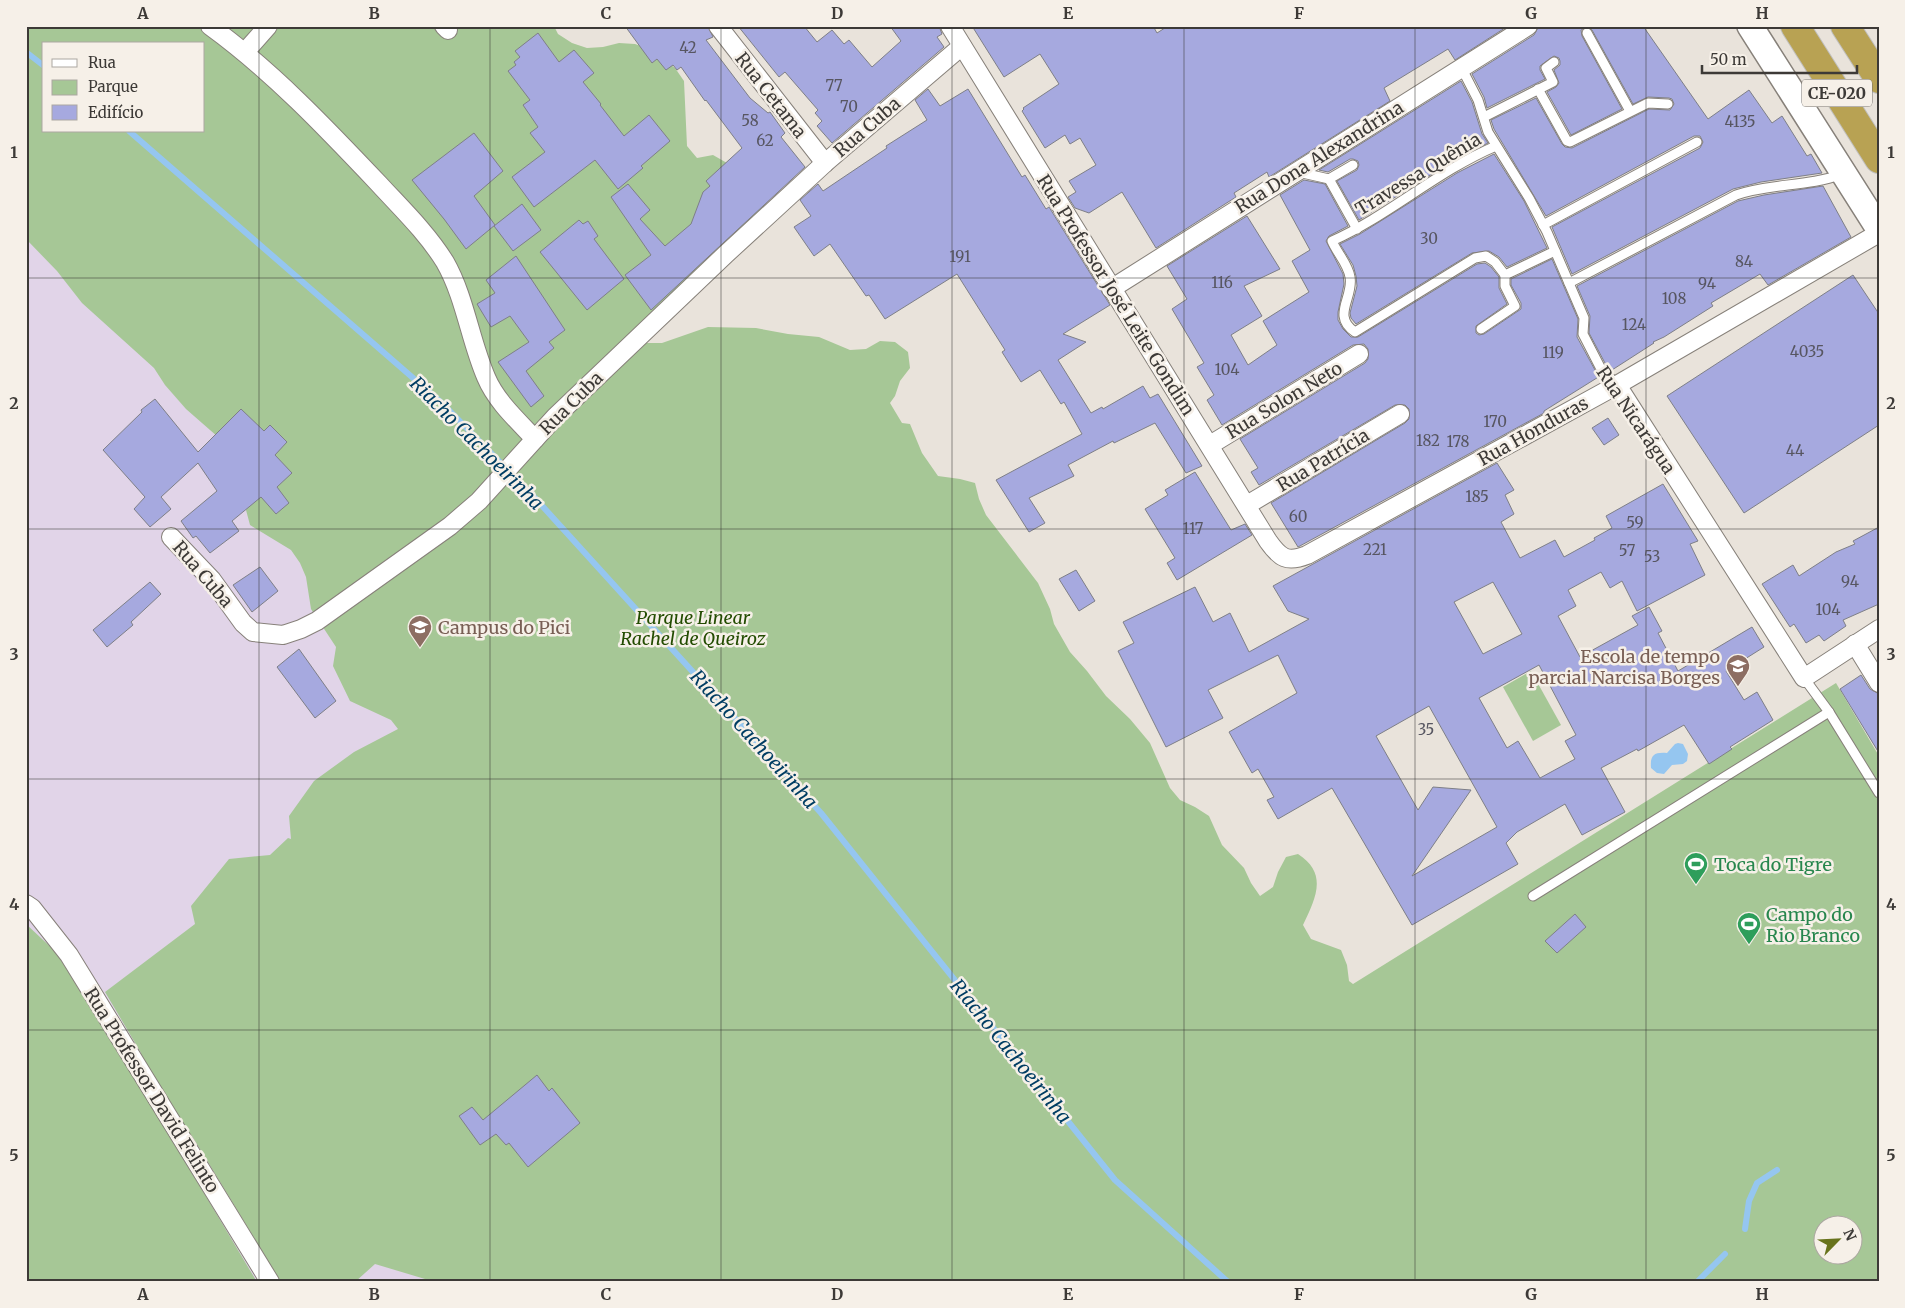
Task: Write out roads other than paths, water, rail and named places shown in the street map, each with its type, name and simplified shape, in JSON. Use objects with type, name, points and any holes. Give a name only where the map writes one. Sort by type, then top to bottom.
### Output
[{"type":"highway","name":"CE-020","points":[[1795,26],[1879,159]]},
{"type":"highway","name":"CE-020","points":[[1845,26],[1879,79]]},
{"type":"main road","points":[[1750,26],[1879,229]]},
{"type":"street","points":[[210,26],[245,52],[334,137],[430,240],[446,264],[454,283],[487,378],[532,443]]},
{"type":"street","points":[[245,52],[268,26]]},
{"type":"street","name":"Rua Cetama","points":[[718,26],[825,163]]},
{"type":"street","name":"Rua Professor José Leite Gondim","points":[[950,26],[1111,289],[1276,552],[1286,558]]},
{"type":"street","name":"Rua Dona Alexandrina","points":[[1111,289],[1528,26]]},
{"type":"street","name":"Rua Cuba","points":[[170,537],[212,580],[243,623],[253,632],[283,635],[301,629],[316,621],[450,526],[491,490],[556,417],[726,254],[825,163],[962,46]]},
{"type":"street","name":"Rua Honduras","points":[[1286,558],[1296,559],[1307,555],[1617,385],[1879,233]]},
{"type":"street","name":"Rua Solon Neto","points":[[1210,445],[1359,354]]},
{"type":"street","name":"Rua Nicarágua","points":[[1617,385],[1790,659],[1804,678]]},
{"type":"street","name":"Rua Patrícia","points":[[1247,505],[1400,414]]},
{"type":"street","points":[[1804,678],[1879,629]]},
{"type":"street","points":[[1855,644],[1879,683]]},
{"type":"street","name":"Rua Professor David Felinto","points":[[26,904],[32,908],[69,955],[270,1282]]},
{"type":"lane","points":[[1587,33],[1630,111]]},
{"type":"lane","points":[[1484,117],[1553,82],[1546,68],[1554,62]]},
{"type":"lane","name":"Rua Nicarágua","points":[[1461,68],[1471,85],[1488,132],[1529,198],[1555,251],[1584,318],[1583,334],[1600,366],[1617,385]]},
{"type":"lane","points":[[1538,90],[1567,142],[1648,103],[1668,104]]},
{"type":"lane","points":[[1543,225],[1697,142]]},
{"type":"lane","name":"Travessa Quênia","points":[[1496,146],[1473,156],[1357,229],[1332,241],[1350,277],[1350,294],[1343,312],[1344,317],[1355,332],[1482,255],[1490,258],[1505,275]]},
{"type":"lane","points":[[1295,172],[1329,178],[1353,165]]},
{"type":"lane","points":[[1569,283],[1736,195],[1753,189],[1827,180],[1844,173]]},
{"type":"lane","points":[[1329,178],[1357,229]]},
{"type":"lane","points":[[1481,329],[1515,306],[1505,286],[1505,275],[1555,251]]},
{"type":"lane","points":[[1804,678],[1829,712],[1879,793]]},
{"type":"lane","points":[[1533,896],[1829,712]]},
{"type":"water","points":[[1678,743],[1683,744],[1688,754],[1687,761],[1683,764],[1672,765],[1664,774],[1657,773],[1651,768],[1651,760],[1654,755],[1667,753]]},
{"type":"waterway","name":"Riacho Cachoeirinha","points":[[26,52],[42,64]]},
{"type":"waterway","name":"Riacho Cachoeirinha","points":[[130,132],[443,404],[535,498],[821,813],[1115,1180],[1228,1282]]},
{"type":"waterway","points":[[1745,1229],[1749,1201],[1757,1183],[1777,1170]]},
{"type":"waterway","points":[[1697,1282],[1725,1254]]},
{"type":"place","name":"Campus do Pici","points":[[420,648]]},
{"type":"place","name":"Escola de tempo parcial Narcisa Borges","points":[[1738,687]]},
{"type":"place","name":"Toca do Tigre","points":[[1696,885]]},
{"type":"place","name":"Campo do Rio Branco","points":[[1749,945]]},
{"type":"park label","name":"Parque Linear Rachel de Queiroz","points":[[693,628]]}]
